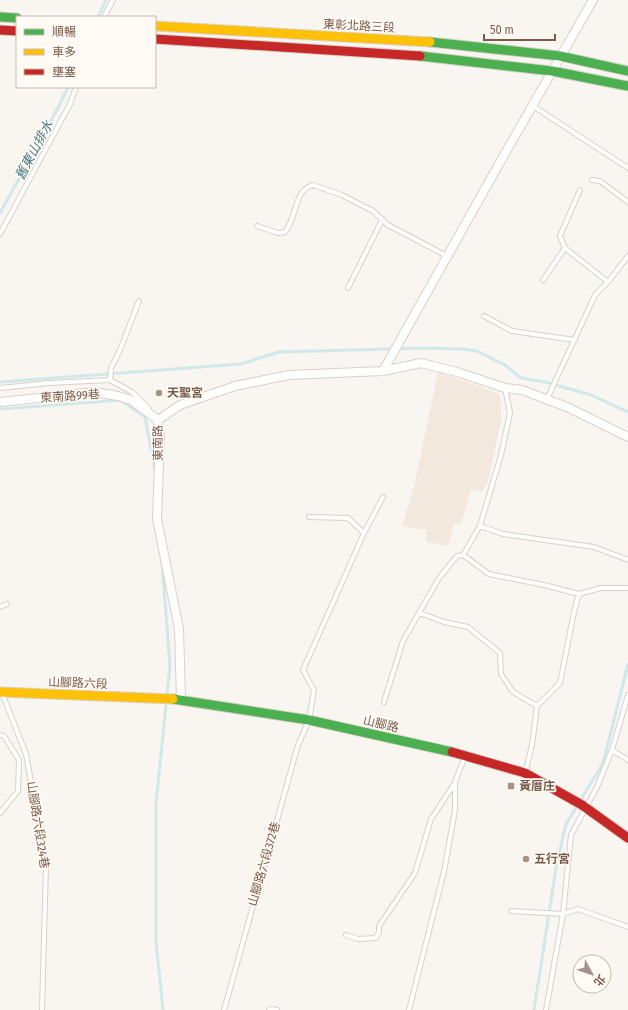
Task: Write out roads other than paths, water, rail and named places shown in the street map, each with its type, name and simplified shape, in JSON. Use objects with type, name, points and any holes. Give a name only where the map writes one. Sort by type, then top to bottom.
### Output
[{"type":"street","points":[[384,371],[560,56],[593,0]]},
{"type":"street","points":[[0,17],[16,18]]},
{"type":"street","name":"東彰北路三段","points":[[156,26],[439,43],[560,56],[628,71]]},
{"type":"street","points":[[0,30],[16,31]]},
{"type":"street","points":[[156,39],[434,57],[552,72],[628,86]]},
{"type":"street","name":"東南路","points":[[178,699],[179,629],[157,519],[160,437],[158,420],[180,405],[235,386],[289,375],[384,371],[421,363],[457,372],[505,388],[522,390],[568,407],[628,437]]},
{"type":"street","name":"東南路99巷","points":[[0,402],[96,392],[131,400],[158,420]]},
{"type":"street","name":"山腳路六段","points":[[1,693],[156,697],[178,699]]},
{"type":"street","name":"山腳路","points":[[178,699],[309,720],[465,755],[525,773],[584,806]]},
{"type":"street","points":[[584,806],[628,838]]},
{"type":"lane","points":[[105,16],[113,0]]},
{"type":"lane","points":[[0,234],[70,104],[76,88]]},
{"type":"lane","points":[[532,106],[628,168]]},
{"type":"lane","points":[[592,180],[600,181],[628,202]]},
{"type":"lane","points":[[257,226],[278,233],[285,232],[292,220],[299,198],[305,189],[313,185],[342,195],[373,211],[388,225],[448,256]]},
{"type":"lane","points":[[580,190],[560,236],[565,248],[608,282]]},
{"type":"lane","points":[[348,288],[382,220]]},
{"type":"lane","points":[[543,280],[565,248]]},
{"type":"lane","points":[[547,399],[595,295],[608,282],[628,256]]},
{"type":"lane","points":[[110,380],[111,368],[120,350],[139,301]]},
{"type":"lane","points":[[484,316],[512,331],[575,340]]},
{"type":"lane","points":[[0,388],[48,383],[110,380],[135,395],[158,420]]},
{"type":"lane","points":[[463,555],[480,526],[501,455],[510,413],[505,388]]},
{"type":"lane","points":[[310,517],[348,518],[364,533],[383,497]]},
{"type":"lane","points":[[480,526],[503,534],[594,547],[628,560]]},
{"type":"lane","name":"山腳路六段372巷","points":[[224,1010],[298,745],[309,720],[314,690],[303,670],[364,533]]},
{"type":"lane","points":[[384,702],[403,641],[439,578],[457,556],[463,555],[489,574],[579,594],[601,588],[628,588]]},
{"type":"lane","points":[[525,773],[532,746],[537,706],[560,683],[579,594]]},
{"type":"lane","points":[[0,607],[7,604]]},
{"type":"lane","points":[[420,613],[444,622],[468,627],[500,653],[502,674],[513,692],[537,706]]},
{"type":"lane","name":"山腳路六段324巷","points":[[1,693],[26,754],[46,866],[42,1010]]},
{"type":"lane","points":[[546,1010],[563,914],[571,835],[584,806],[597,787],[612,750],[628,696]]},
{"type":"lane","points":[[0,735],[4,736],[19,760],[18,791],[0,813]]},
{"type":"lane","points":[[612,750],[628,760]]},
{"type":"lane","points":[[346,935],[358,939],[376,938],[379,932],[378,926],[415,873],[431,819],[455,782],[465,755]]},
{"type":"lane","points":[[410,1010],[444,872],[455,810],[455,782]]},
{"type":"lane","points":[[511,911],[563,914],[578,909],[628,927]]},
{"type":"lane","points":[[269,1010],[277,1010]]},
{"type":"waterway","name":"舊東山排水","points":[[98,16],[106,0]]},
{"type":"waterway","name":"舊東山排水","points":[[0,213],[68,88]]},
{"type":"waterway","points":[[0,382],[241,364],[279,352],[425,348],[462,349],[477,351],[505,365],[521,378],[545,382],[591,395],[628,412]]},
{"type":"waterway","points":[[0,409],[121,400],[145,417],[155,470]]},
{"type":"waterway","points":[[162,563],[170,665],[156,804],[156,942],[163,1010]]},
{"type":"waterway","points":[[580,801],[603,763],[628,664]]},
{"type":"waterway","points":[[534,1010],[557,862],[566,824],[577,806]]},
{"type":"place","name":"天聖宮","points":[[159,393]]},
{"type":"place","name":"黃厝庄","points":[[511,786]]},
{"type":"place","name":"五行宮","points":[[526,859]]}]
